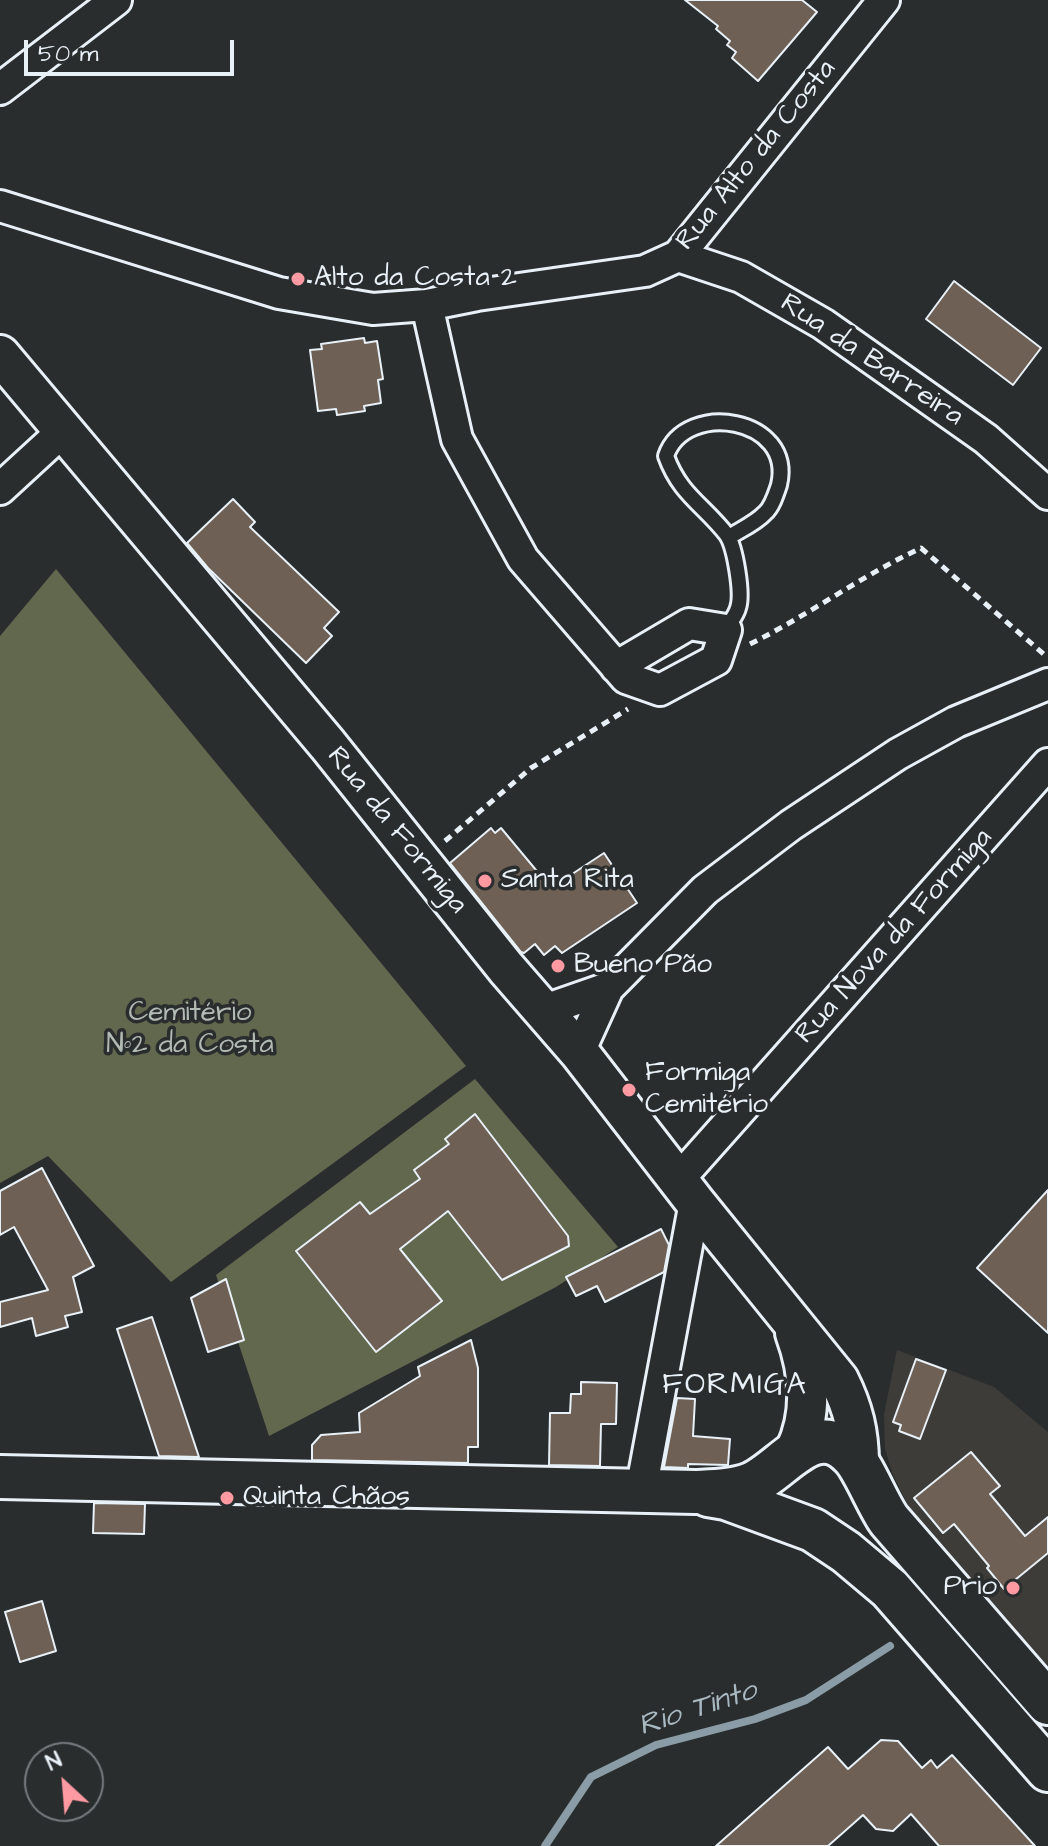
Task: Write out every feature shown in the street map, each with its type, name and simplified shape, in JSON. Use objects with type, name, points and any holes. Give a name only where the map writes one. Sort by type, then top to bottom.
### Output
[{"type":"main road","points":[[0,1477],[695,1492],[749,1485],[766,1477],[808,1444],[823,1442],[838,1445],[850,1453],[889,1520],[1012,1673],[1048,1703]]},
{"type":"main road","points":[[790,1456],[778,1475],[776,1490],[788,1517],[871,1572],[945,1640],[1011,1728],[1048,1770]]},
{"type":"main road","points":[[695,1492],[726,1498],[806,1528],[827,1530],[841,1526],[861,1506],[865,1492],[862,1471]]},
{"type":"street","points":[[0,89],[116,0]]},
{"type":"street","name":"Rua Alto da Costa","points":[[0,206],[279,293],[373,309],[427,305],[645,271],[678,256],[884,0]]},
{"type":"street","name":"Rua da Barreira","points":[[678,256],[741,277],[823,324],[986,439],[1048,494]]},
{"type":"street","points":[[427,305],[457,439],[523,559],[616,667],[626,678],[660,690],[716,660],[726,630],[689,624],[616,667]]},
{"type":"street","name":"Rua da Formiga","points":[[0,355],[289,697],[420,862],[579,1052],[686,1191],[839,1380],[854,1413],[862,1471]]},
{"type":"street","points":[[0,489],[63,431]]},
{"type":"street","points":[[579,1052],[608,988],[705,890],[791,825],[898,754],[956,722],[1048,684]]},
{"type":"street","name":"Rua Nova da Formiga","points":[[686,1191],[1048,764]]},
{"type":"street","points":[[542,1011],[608,988]]},
{"type":"street","points":[[641,1491],[686,1191]]},
{"type":"street","name":"Rua da Formiga","points":[[784,1313],[796,1335],[805,1366],[807,1395],[803,1434],[790,1456]]},
{"type":"street","points":[[1011,1728],[1048,1745]]},
{"type":"lane","points":[[726,630],[739,607],[738,573],[729,537],[691,499],[678,482],[666,456],[670,446],[681,435],[700,425],[749,426],[770,444],[781,468],[776,493],[766,513],[729,537]]},
{"type":"path","points":[[716,660],[792,624],[880,567],[921,548],[1048,658]]},
{"type":"path","points":[[420,862],[531,768],[660,690]]},
{"type":"shaded area","name":"Prio","points":[[897,1350],[994,1387],[1048,1432],[1048,1669],[909,1507],[893,1475],[885,1449],[884,1414]]},
{"type":"green space","name":"Cemitério Nº2 da Costa","points":[[56,569],[466,1066],[171,1282],[48,1156],[0,1183],[0,636]]},
{"type":"green space","points":[[475,1079],[618,1247],[556,1287],[269,1436],[216,1275]]},
{"type":"building","points":[[685,0],[802,0],[817,12],[758,81],[732,58],[736,52],[727,45],[730,41],[716,29],[718,26]]},
{"type":"building","points":[[954,281],[1041,348],[1013,385],[926,319]]},
{"type":"building","points":[[364,338],[365,343],[377,341],[383,379],[378,380],[381,403],[364,406],[365,411],[337,415],[336,409],[318,411],[310,350],[322,349],[321,344]]},
{"type":"building","points":[[233,499],[255,522],[250,527],[339,612],[324,628],[332,636],[306,663],[208,568],[187,543]]},
{"type":"building","points":[[491,828],[495,833],[501,828],[551,888],[604,853],[637,903],[562,953],[555,946],[544,955],[535,944],[521,952],[450,863]]},
{"type":"building","points":[[475,1114],[568,1236],[569,1246],[502,1280],[448,1211],[400,1249],[442,1301],[376,1352],[296,1251],[360,1202],[370,1214],[420,1179],[414,1170],[449,1144],[445,1139]]},
{"type":"building","points":[[42,1168],[94,1266],[73,1277],[82,1312],[65,1316],[68,1327],[36,1336],[32,1318],[0,1327],[0,1302],[48,1290],[14,1227],[0,1235],[0,1191]]},
{"type":"building","points":[[1048,1190],[1048,1333],[977,1268]]},
{"type":"building","points":[[661,1229],[669,1245],[664,1272],[605,1302],[597,1286],[576,1296],[566,1277]]},
{"type":"building","points":[[226,1279],[244,1340],[208,1352],[191,1298]]},
{"type":"building","points":[[152,1317],[199,1457],[159,1456],[117,1329]]},
{"type":"building","points":[[471,1340],[478,1368],[478,1447],[468,1447],[468,1463],[312,1460],[312,1445],[321,1435],[360,1432],[359,1413],[420,1376],[418,1367]]},
{"type":"building","points":[[916,1359],[946,1370],[920,1439],[899,1431],[901,1425],[893,1422]]},
{"type":"building","points":[[581,1382],[617,1383],[616,1424],[601,1424],[600,1466],[549,1465],[550,1413],[570,1413],[571,1394],[581,1394]]},
{"type":"building","points":[[677,1398],[695,1399],[693,1436],[730,1439],[728,1465],[664,1467]]},
{"type":"building","points":[[971,1452],[1000,1486],[990,1494],[1025,1536],[1048,1517],[1048,1553],[1004,1589],[954,1524],[943,1533],[914,1498]]},
{"type":"building","points":[[94,1503],[145,1504],[144,1534],[93,1533]]},
{"type":"building","points":[[42,1601],[56,1651],[20,1662],[5,1612]]},
{"type":"building","points":[[881,1740],[898,1741],[922,1768],[931,1760],[937,1768],[952,1755],[1035,1846],[939,1846],[911,1814],[893,1831],[876,1829],[863,1815],[828,1846],[716,1846],[828,1747],[848,1769]]},
{"type":"waterway","name":"Rio Tinto","points":[[545,1846],[591,1777],[656,1745],[755,1719],[806,1700],[890,1646]]},
{"type":"place","name":"Alto da Costa 2","points":[[298,279]]},
{"type":"place","name":"Santa Rita","points":[[485,881]]},
{"type":"place","name":"Bueno Pão","points":[[558,966]]},
{"type":"place","name":"Formiga Cemitério","points":[[629,1090]]},
{"type":"place","name":"Quinta Chãos","points":[[227,1498]]},
{"type":"place","name":"Prio","points":[[1013,1588]]},
{"type":"district","name":"FORMIGA","points":[[735,1387]]}]
